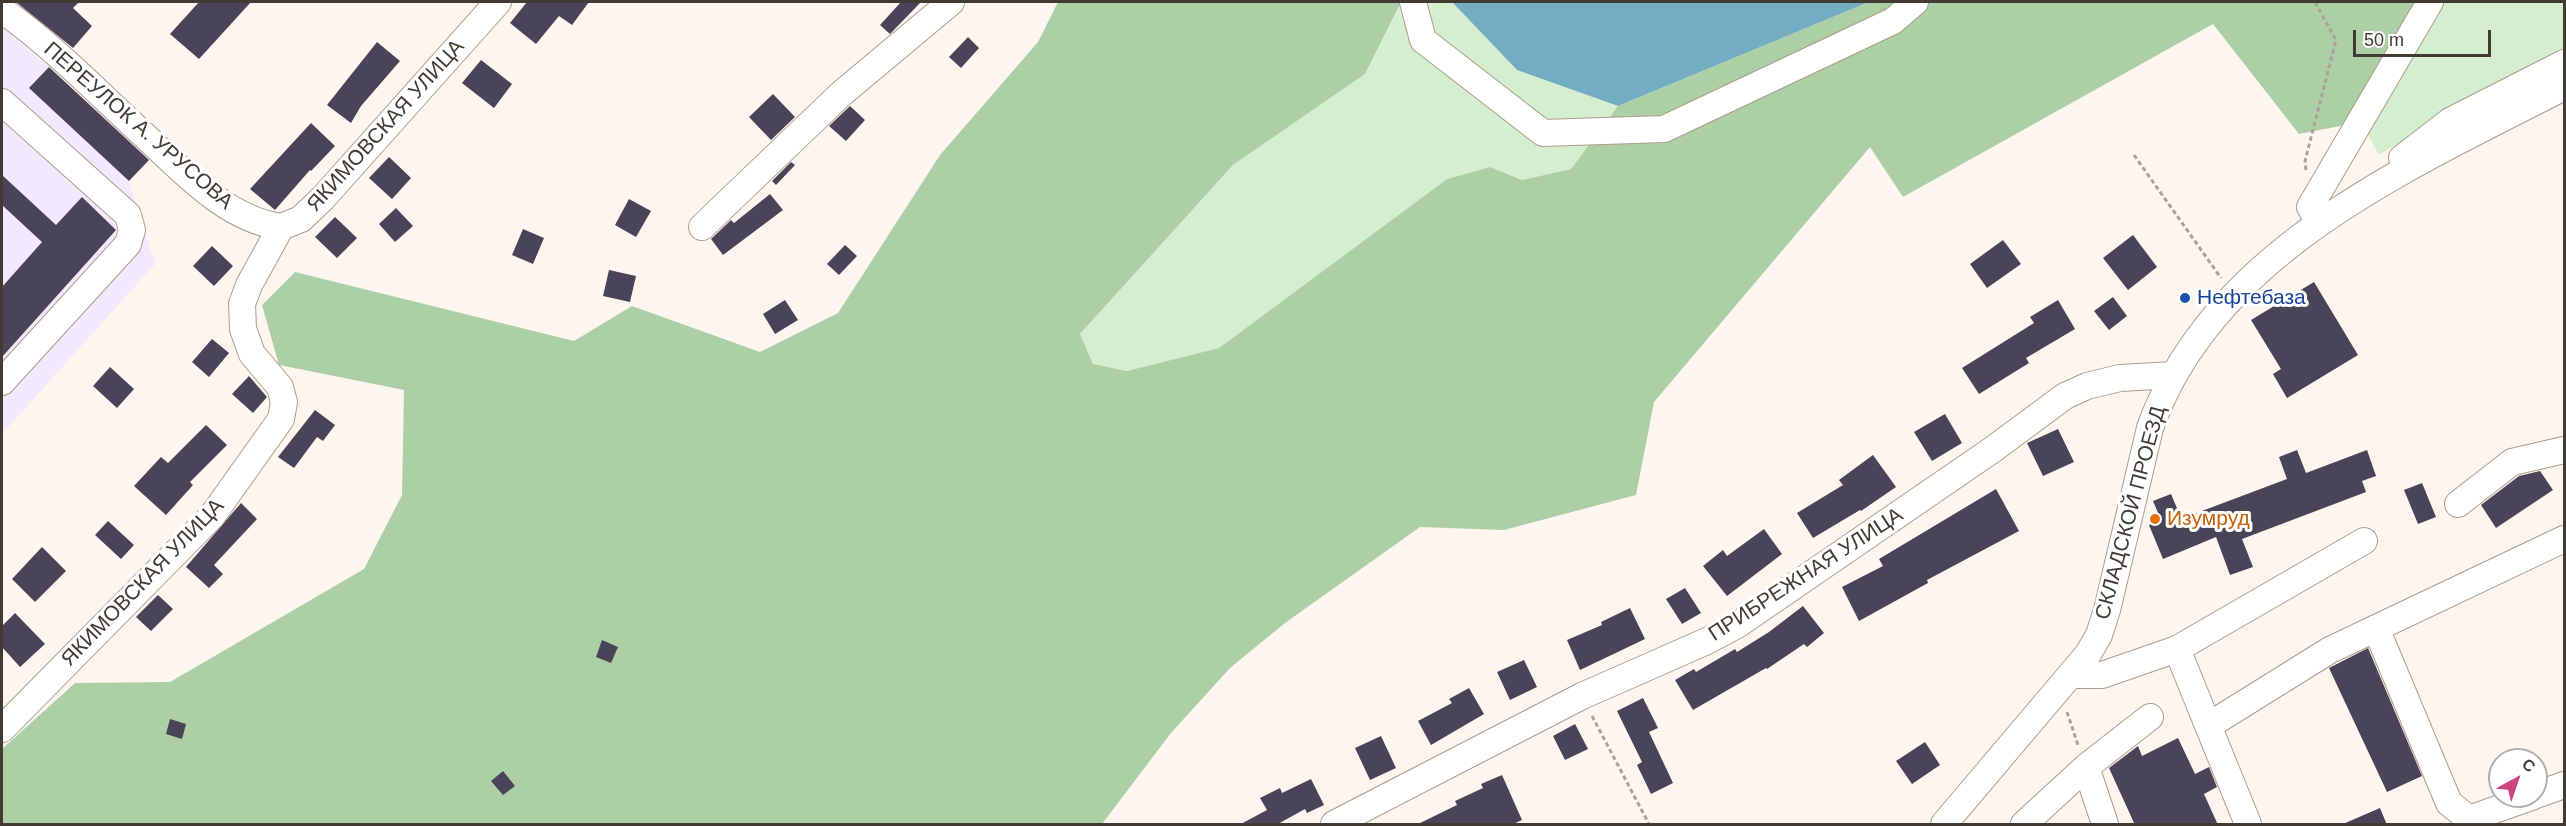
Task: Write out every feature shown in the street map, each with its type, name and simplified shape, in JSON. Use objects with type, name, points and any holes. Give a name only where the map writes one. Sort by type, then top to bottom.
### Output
[{"type":"street","name":"ЯКИМОВСКАЯ УЛИЦА","points":[[2,729],[212,516],[281,418],[284,402],[280,387],[252,354],[243,329],[242,304],[249,285],[281,227],[301,219],[323,198],[498,2]]},
{"type":"street","points":[[702,227],[841,94],[951,2]]},
{"type":"street","points":[[1413,2],[1423,40],[1543,133],[1664,129],[1893,21],[1915,2]]},
{"type":"street","points":[[2319,222],[2310,207],[2430,2]]},
{"type":"street","name":"ПЕРЕУЛОК А. УРУСОВА","points":[[2,10],[34,34],[202,188],[236,212],[263,224],[281,227]]},
{"type":"street","points":[[2391,177],[2394,167],[2403,157],[2450,121],[2565,63]]},
{"type":"street","name":"СКЛАДСКОЙ ПРОЕЗД","points":[[1944,825],[2088,654],[2105,618],[2150,428],[2160,400],[2173,375],[2212,322],[2278,254],[2319,222],[2391,177],[2565,87]]},
{"type":"street","points":[[2,102],[128,215],[132,230],[128,244],[2,382]]},
{"type":"street","name":"ПРИБРЕЖНАЯ УЛИЦА","points":[[1334,825],[1582,696],[1707,641],[1737,625],[1992,450],[2065,396],[2087,386],[2120,378],[2173,375]]},
{"type":"street","points":[[2458,504],[2512,462],[2565,450]]},
{"type":"street","points":[[2208,726],[2330,650],[2565,539]]},
{"type":"street","points":[[2065,683],[2102,675],[2177,649],[2364,541]]},
{"type":"street","points":[[2376,628],[2449,803],[2469,819],[2501,808]]},
{"type":"street","points":[[2177,649],[2248,825]]},
{"type":"street","points":[[2024,825],[2086,767],[2150,717]]},
{"type":"street","points":[[2086,767],[2105,825]]},
{"type":"street","points":[[2548,791],[2565,785]]},
{"type":"path","points":[[2306,173],[2305,161],[2336,40],[2315,2]]},
{"type":"path","points":[[2134,155],[2234,297]]},
{"type":"path","points":[[2065,683],[2086,767]]},
{"type":"path","points":[[1582,696],[1649,825]]},
{"type":"shaded area","points":[[2,27],[149,159],[129,181],[155,264],[2,434]]},
{"type":"green space","points":[[1058,2],[1401,2],[1365,74],[1233,165],[1080,334],[1093,364],[1127,371],[1219,348],[1447,179],[1490,167],[1522,180],[1571,169],[1618,106],[1869,2],[2430,2],[2361,122],[2299,134],[2213,24],[1903,197],[1870,147],[1654,402],[1636,495],[1504,530],[1420,527],[1285,623],[1230,668],[1171,733],[1102,824],[2,824],[2,749],[75,683],[170,682],[364,569],[402,495],[404,390],[279,365],[262,305],[295,272],[574,341],[632,306],[760,352],[838,313],[940,155],[1038,42]]},
{"type":"green space","points":[[1401,2],[1452,2],[1517,70],[1618,106],[1571,169],[1522,180],[1490,167],[1447,179],[1219,348],[1127,371],[1093,364],[1080,334],[1233,165],[1365,74]]},
{"type":"green space","points":[[2430,2],[2564,2],[2564,55],[2437,121],[2379,155],[2361,122]]},
{"type":"water","points":[[1452,2],[1869,2],[1618,106],[1517,70]]},
{"type":"building","points":[[16,2],[79,2],[73,8],[92,26],[73,48]]},
{"type":"building","points":[[199,2],[251,2],[199,59],[170,34]]},
{"type":"building","points":[[527,2],[589,2],[572,25],[559,16],[536,44],[510,23]]},
{"type":"building","points":[[901,2],[921,2],[890,34],[880,25]]},
{"type":"building","points":[[968,37],[979,48],[961,68],[949,57]]},
{"type":"building","points":[[377,42],[400,61],[361,106],[351,123],[327,105]]},
{"type":"building","points":[[481,60],[512,84],[494,108],[462,83]]},
{"type":"building","points":[[49,67],[149,160],[129,181],[29,88]]},
{"type":"building","points":[[773,94],[795,117],[771,140],[749,117]]},
{"type":"building","points":[[850,106],[865,120],[846,141],[829,126]]},
{"type":"building","points":[[311,123],[335,146],[310,170],[275,210],[250,189]]},
{"type":"building","points":[[389,157],[411,178],[392,199],[369,178]]},
{"type":"building","points":[[791,162],[795,165],[776,185],[772,181]]},
{"type":"building","points":[[2,175],[56,225],[82,197],[116,230],[2,357],[2,287],[42,242],[2,205]]},
{"type":"building","points":[[770,194],[783,210],[723,255],[711,239],[731,220],[734,223]]},
{"type":"building","points":[[629,199],[651,211],[636,237],[615,225]]},
{"type":"building","points":[[396,208],[413,226],[395,242],[379,224]]},
{"type":"building","points":[[335,217],[357,238],[337,258],[315,237]]},
{"type":"building","points":[[523,229],[544,238],[533,264],[512,255]]},
{"type":"building","points":[[2133,235],[2157,267],[2128,290],[2103,258]]},
{"type":"building","points":[[2003,240],[2021,264],[1987,288],[1970,264]]},
{"type":"building","points":[[845,245],[857,256],[839,275],[827,264]]},
{"type":"building","points":[[212,246],[233,266],[214,286],[193,266]]},
{"type":"building","points":[[609,270],[636,276],[630,302],[603,296]]},
{"type":"building","points":[[2314,282],[2358,355],[2287,398],[2273,374],[2281,369],[2251,320]]},
{"type":"building","points":[[2113,297],[2127,316],[2109,330],[2094,311]]},
{"type":"building","points":[[785,300],[798,320],[775,334],[763,314]]},
{"type":"building","points":[[2058,300],[2075,329],[2026,358],[2029,363],[1979,394],[1962,368],[2034,323],[2030,317]]},
{"type":"building","points":[[212,339],[229,353],[209,377],[192,362]]},
{"type":"building","points":[[110,367],[134,389],[117,408],[93,386]]},
{"type":"building","points":[[249,376],[267,397],[253,413],[232,394]]},
{"type":"building","points":[[315,410],[335,425],[323,441],[317,437],[294,468],[278,457]]},
{"type":"building","points":[[1945,414],[1962,443],[1932,461],[1914,432]]},
{"type":"building","points":[[206,425],[227,445],[190,482],[193,485],[166,515],[134,486],[161,457],[168,463]]},
{"type":"building","points":[[2058,429],[2074,462],[2043,476],[2027,443]]},
{"type":"building","points":[[2297,450],[2306,473],[2367,450],[2376,476],[2362,481],[2366,492],[2242,539],[2253,567],[2230,575],[2216,537],[2163,559],[2149,525],[2161,520],[2153,501],[2171,494],[2179,513],[2184,511],[2186,517],[2287,479],[2279,457]]},
{"type":"building","points":[[1873,455],[1896,487],[1861,511],[1813,538],[1797,513],[1843,485],[1839,480]]},
{"type":"building","points":[[2540,471],[2553,490],[2496,528],[2481,505],[2519,476]]},
{"type":"building","points":[[2422,483],[2436,517],[2418,524],[2404,490]]},
{"type":"building","points":[[1996,489],[2019,531],[1927,580],[1928,583],[1859,621],[1842,587],[1883,566],[1879,559]]},
{"type":"building","points":[[241,503],[257,519],[214,565],[223,574],[209,588],[186,567]]},
{"type":"building","points":[[108,521],[134,545],[121,559],[95,535]]},
{"type":"building","points":[[1764,529],[1782,554],[1727,596],[1703,566],[1723,550],[1727,556]]},
{"type":"building","points":[[42,547],[66,571],[35,602],[12,579]]},
{"type":"building","points":[[1685,588],[1701,613],[1682,624],[1666,599]]},
{"type":"building","points":[[158,595],[173,609],[151,631],[136,617]]},
{"type":"building","points":[[1803,606],[1824,633],[1807,647],[1804,644],[1767,669],[1693,710],[1675,680],[1694,669],[1696,672],[1735,649],[1737,652],[1769,632]]},
{"type":"building","points":[[1630,608],[1645,639],[1580,670],[1567,640],[1602,625],[1601,622]]},
{"type":"building","points":[[15,613],[45,644],[20,667],[2,647],[2,626]]},
{"type":"building","points":[[602,640],[618,647],[611,663],[596,657]]},
{"type":"building","points":[[2368,648],[2422,776],[2387,792],[2329,668]]},
{"type":"building","points":[[1524,660],[1537,687],[1510,700],[1497,672]]},
{"type":"building","points":[[1469,688],[1484,714],[1431,745],[1418,721],[1452,703],[1449,699]]},
{"type":"building","points":[[1643,698],[1658,728],[1649,732],[1673,783],[1651,794],[1637,765],[1642,762],[1617,711]]},
{"type":"building","points":[[170,719],[186,724],[182,739],[166,734]]},
{"type":"building","points":[[1575,724],[1588,749],[1565,760],[1553,736]]},
{"type":"building","points":[[1381,736],[1396,768],[1370,780],[1355,748]]},
{"type":"building","points":[[2178,738],[2195,774],[2209,767],[2217,787],[2204,794],[2218,825],[2135,825],[2109,768],[2138,746],[2142,756]]},
{"type":"building","points":[[1925,742],[1940,765],[1912,784],[1896,761]]},
{"type":"building","points":[[503,771],[515,786],[503,795],[491,781]]},
{"type":"building","points":[[1502,775],[1522,820],[1511,825],[1416,825],[1457,805],[1455,801],[1483,788],[1481,784]]},
{"type":"building","points":[[1311,779],[1324,805],[1307,813],[1305,809],[1276,825],[1239,825],[1267,810],[1260,798],[1280,788],[1282,793]]},
{"type":"building","points":[[2380,808],[2387,825],[2343,825],[2343,824]]},
{"type":"place","name":"Нефтебаза","points":[[2185,298]]},
{"type":"place","name":"Изумруд","points":[[2155,519]]}]
